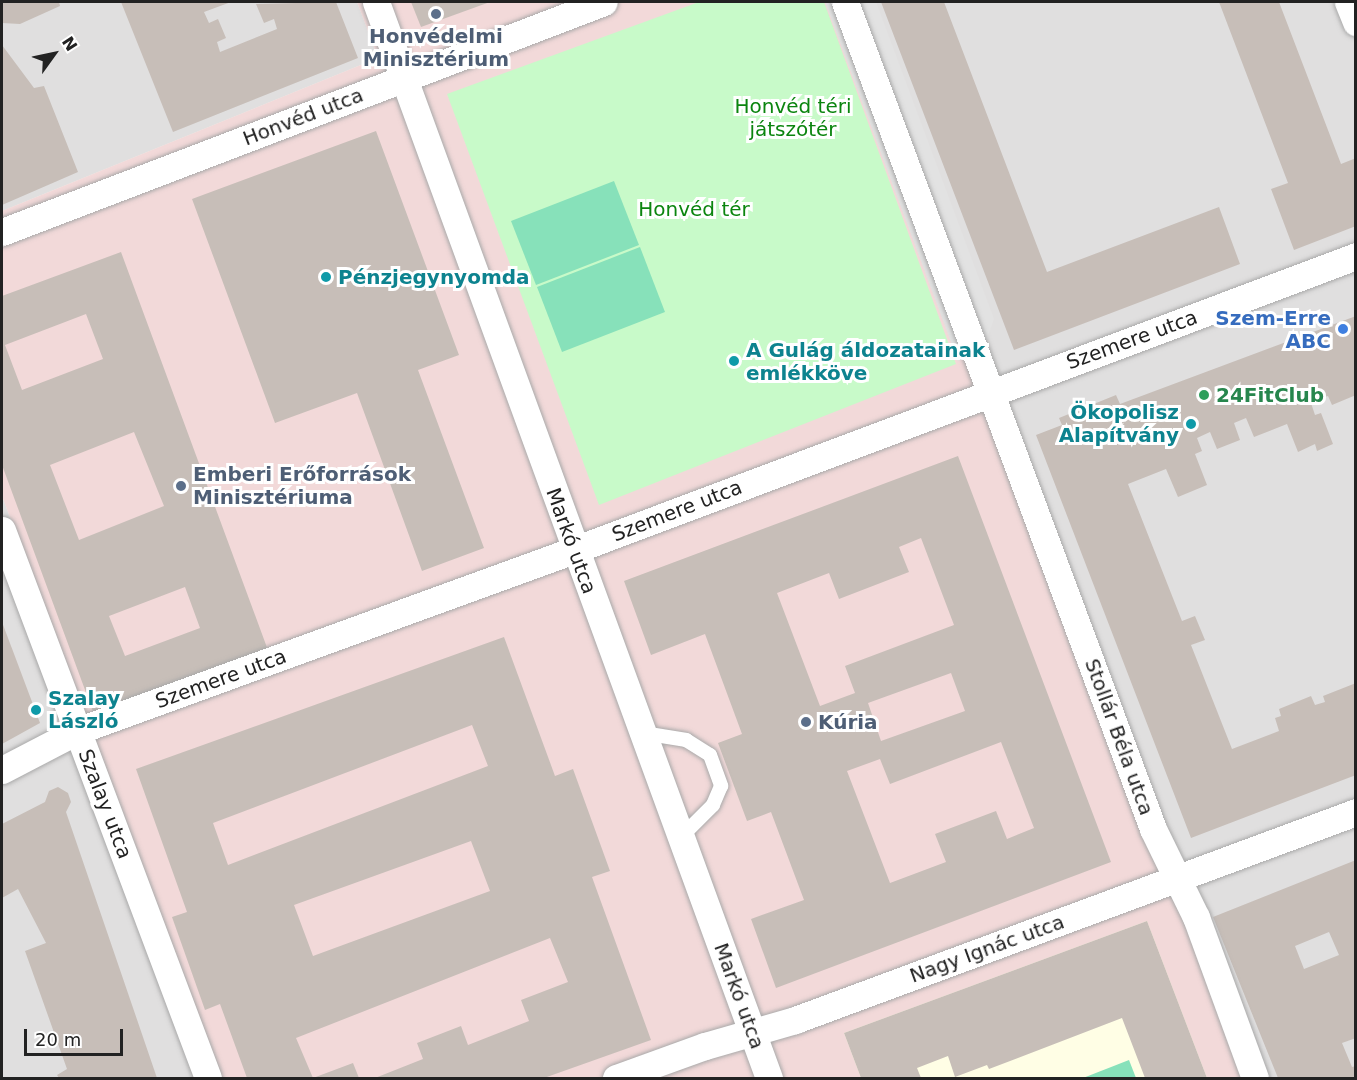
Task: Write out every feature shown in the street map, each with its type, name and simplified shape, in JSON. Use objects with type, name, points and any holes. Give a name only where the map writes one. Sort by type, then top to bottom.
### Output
[{"type":"street","name":"Markó utca","points":[[376,2],[574,550],[769,1078]]},
{"type":"street","name":"Honvéd utca","points":[[2,232],[604,2]]},
{"type":"street","points":[[845,2],[990,393]]},
{"type":"street","points":[[1348,2],[1356,22]]},
{"type":"street","name":"Szemere utca","points":[[2,770],[77,731],[574,550],[1356,256]]},
{"type":"street","name":"Stollár Béla utca","points":[[990,393],[1153,829],[1196,916],[1256,1078]]},
{"type":"street","name":"Szalay utca","points":[[2,530],[208,1078]]},
{"type":"street","name":"Nagy Ignác utca","points":[[616,1078],[806,1016],[1356,812]]},
{"type":"lane","points":[[643,733],[686,740],[710,755],[722,786],[713,806],[681,837]]},
{"type":"shaded area","points":[[2,2],[357,2],[378,58],[2,211]]},
{"type":"shaded area","points":[[357,2],[853,2],[1257,1078],[222,1078],[2,496],[2,211],[378,58]]},
{"type":"shaded area","points":[[825,2],[837,2],[969,357],[958,361]]},
{"type":"shaded area","points":[[853,2],[1355,2],[1355,1078],[1257,1078]]},
{"type":"shaded area","points":[[853,2],[876,2],[994,319],[981,354]]},
{"type":"shaded area","points":[[2,496],[222,1078],[2,1078]]},
{"type":"shaded area","points":[[1147,921],[1207,1078],[861,1078],[844,1033]]},
{"type":"green space","name":"Honvéd tér","points":[[699,2],[824,2],[956,364],[599,505],[447,94]]},
{"type":"green space","points":[[614,181],[639,245],[536,285],[511,221]]},
{"type":"green space","points":[[640,247],[665,312],[562,352],[537,287]]},
{"type":"green space","points":[[1129,1060],[1136,1078],[1083,1078]]},
{"type":"building","points":[[2,2],[59,2],[60,6],[20,24],[2,23]]},
{"type":"building","points":[[121,2],[231,2],[204,12],[209,23],[218,19],[226,38],[217,42],[220,52],[277,29],[274,19],[264,23],[256,4],[336,2],[358,58],[173,132]]},
{"type":"building","name":"Honvédelmi Minisztérium","points":[[411,2],[490,2],[421,27]]},
{"type":"building","points":[[881,2],[944,2],[1047,272],[1219,207],[1240,264],[1014,350]]},
{"type":"building","points":[[1219,2],[1279,2],[1341,164],[1356,158],[1356,226],[1294,250],[1271,189],[1288,183]]},
{"type":"building","points":[[2,45],[34,88],[44,86],[78,172],[2,205]]},
{"type":"building","name":"Pénzjegynyomda","points":[[376,131],[459,355],[418,370],[484,548],[422,571],[357,393],[275,423],[192,199]]},
{"type":"building","name":"Emberi Erőforrások Minisztériuma","points":[[121,252],[269,653],[95,717],[2,465],[2,296]],"holes":[[[86,314],[103,359],[22,390],[5,345]],[[134,432],[164,506],[79,540],[50,465]],[[185,587],[200,628],[125,656],[109,616]]]},
{"type":"building","points":[[1356,316],[1356,395],[1332,405],[1328,396],[1311,403],[1315,415],[1321,413],[1333,444],[1317,451],[1315,444],[1298,452],[1287,424],[1254,437],[1246,418],[1234,423],[1240,440],[1217,449],[1210,432],[1197,438],[1202,451],[1195,454],[1207,485],[1178,497],[1166,469],[1128,484],[1182,621],[1195,616],[1205,640],[1191,645],[1232,749],[1279,731],[1275,718],[1281,716],[1279,709],[1311,696],[1315,705],[1325,702],[1323,696],[1356,683],[1356,775],[1191,838],[1036,435],[1062,425],[1059,418],[1116,395],[1120,404]]},
{"type":"building","name":"Kúria","points":[[958,456],[1111,862],[776,988],[751,919],[804,900],[771,812],[747,821],[718,743],[742,734],[705,634],[651,655],[624,581]],"holes":[[[921,538],[954,625],[845,666],[855,693],[820,706],[777,593],[829,573],[839,599],[909,572],[899,547]],[[951,673],[965,711],[881,741],[868,703]],[[1001,742],[1034,828],[1007,839],[996,811],[935,834],[946,862],[890,883],[847,771],[880,759],[890,784]]]},
{"type":"building","points":[[2,622],[40,723],[2,744]]},
{"type":"building","points":[[504,637],[555,776],[573,769],[610,871],[592,877],[651,1040],[544,1078],[375,1078],[423,1059],[417,1043],[461,1026],[468,1045],[529,1021],[521,1000],[568,982],[550,938],[296,1038],[313,1078],[247,1078],[220,1004],[205,1010],[172,917],[187,912],[136,769]],"holes":[[[472,725],[488,766],[228,865],[213,823]],[[471,841],[490,891],[313,956],[294,905]]]},
{"type":"building","points":[[58,787],[68,793],[71,802],[66,812],[157,1078],[59,1078],[57,1075],[67,1069],[25,951],[46,943],[18,889],[2,898],[2,824],[45,802],[49,791]]},
{"type":"building","points":[[1356,860],[1356,1038],[1342,1043],[1352,1067],[1356,1066],[1356,1078],[1278,1078],[1213,917]],"holes":[[[1329,932],[1339,955],[1304,969],[1295,946]]]},
{"type":"building","points":[[1147,921],[1207,1078],[1145,1078],[1122,1018],[989,1069],[987,1065],[955,1077],[948,1056],[917,1068],[921,1078],[861,1078],[844,1033]]},
{"type":"building","points":[[353,1063],[359,1078],[313,1078]]},
{"type":"place","name":"Honvédelmi Minisztérium","points":[[436,14]]},
{"type":"place","name":"Pénzjegynyomda","points":[[326,277]]},
{"type":"place","name":"Szem-Erre ABC","points":[[1343,329]]},
{"type":"place","name":"A Gulág áldozatainak emlékköve","points":[[734,361]]},
{"type":"place","name":"24FitClub","points":[[1204,395]]},
{"type":"place","name":"Ökopolisz Alapítvány","points":[[1191,424]]},
{"type":"place","name":"Emberi Erőforrások Minisztériuma","points":[[181,486]]},
{"type":"place","name":"Szalay László","points":[[36,710]]},
{"type":"place","name":"Kúria","points":[[806,722]]},
{"type":"park label","name":"Honvéd téri játszótér","points":[[793,118]]}]
